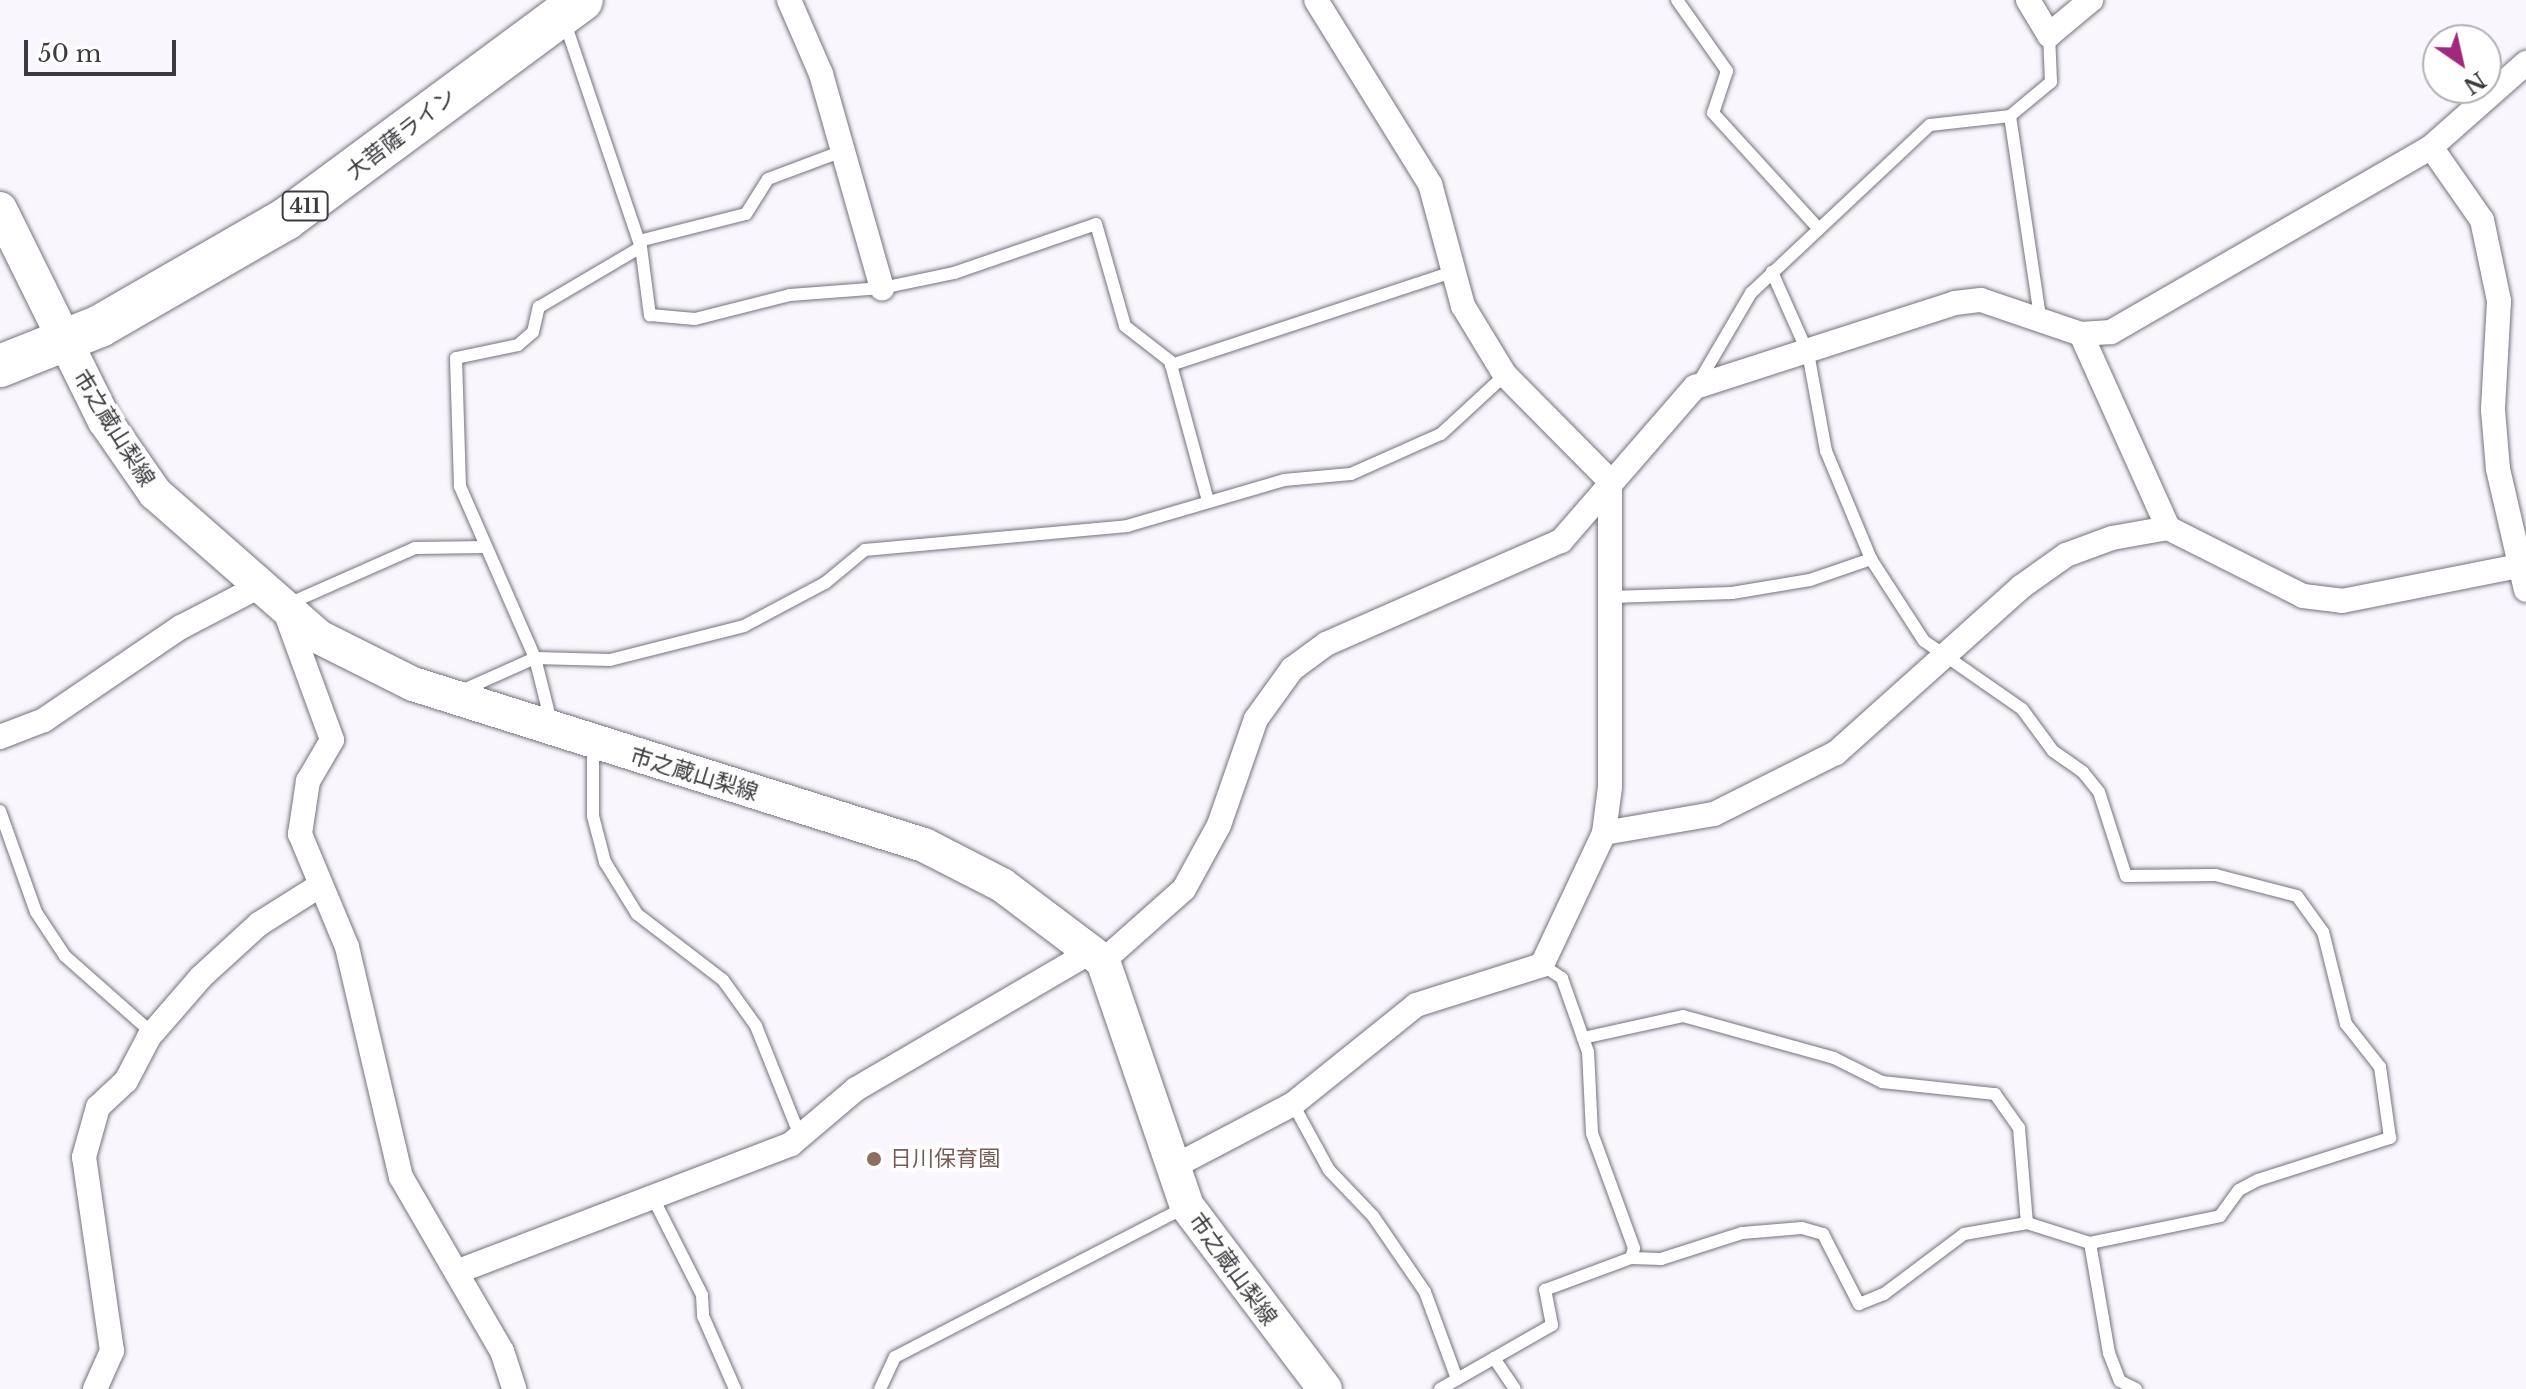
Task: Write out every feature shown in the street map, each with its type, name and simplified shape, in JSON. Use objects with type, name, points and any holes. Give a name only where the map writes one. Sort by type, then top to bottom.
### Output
[{"type":"highway","name":"大菩薩ライン","points":[[0,366],[63,342],[286,219],[569,5]]},
{"type":"main road","name":"市之蔵山梨線","points":[[0,209],[63,342],[155,493],[275,603],[349,655],[450,696],[948,855],[1098,956],[1187,1206],[1325,1389]]},
{"type":"street","points":[[789,0],[821,74],[882,288]]},
{"type":"street","points":[[1175,1166],[1293,1104],[1416,1005],[1542,965],[1604,833],[1611,597],[1610,481],[1505,375],[1463,306],[1430,184],[1316,0]]},
{"type":"street","points":[[2028,0],[2049,35],[2091,0]]},
{"type":"street","points":[[459,1271],[800,1136],[856,1089],[1098,956],[1184,889],[1219,825],[1256,719],[1292,669],[1326,644],[1561,541],[1610,481],[1695,387],[1955,303],[1981,300],[2040,316],[2081,334],[2111,332],[2146,316],[2431,147],[2526,63]]},
{"type":"street","points":[[2431,147],[2482,220],[2499,301],[2493,410],[2518,566],[2526,590]]},
{"type":"street","points":[[2081,334],[2168,528],[2303,596],[2342,601],[2518,566]]},
{"type":"street","points":[[1604,833],[1714,814],[1836,753],[1942,658],[2066,555],[2168,528]]},
{"type":"street","points":[[0,737],[44,720],[181,627],[275,603],[332,740],[300,812],[300,834],[319,886],[347,947],[401,1177],[459,1271],[514,1389]]},
{"type":"street","points":[[95,1389],[112,1351],[84,1157],[98,1107],[126,1081],[152,1033],[259,924],[319,886]]},
{"type":"lane","points":[[1677,0],[1727,71],[1713,113],[1819,229]]},
{"type":"lane","points":[[569,5],[640,244],[650,315],[695,319],[790,295],[882,288],[954,273],[1096,224],[1125,326],[1171,365],[1208,501]]},
{"type":"lane","points":[[1695,387],[1751,293],[1930,125],[2010,116],[2051,82],[2049,35]]},
{"type":"lane","points":[[2010,116],[2040,316]]},
{"type":"lane","points":[[552,729],[535,658],[460,486],[456,358],[518,345],[533,332],[539,307],[640,244],[746,214],[768,179],[843,151]]},
{"type":"lane","points":[[1171,365],[1453,272]]},
{"type":"lane","points":[[1440,1389],[1552,1325],[1545,1290],[1631,1258],[1661,1259],[1742,1233],[1802,1228],[1823,1234],[1859,1304],[1884,1294],[1964,1234],[2027,1223],[2090,1243],[2220,1216],[2239,1190],[2258,1180],[2390,1138],[2380,1067],[2346,1024],[2323,932],[2297,896],[2216,875],[2126,876],[2099,792],[2083,772],[2053,751],[1997,689],[1942,658],[1871,559],[1826,451],[1808,353],[1772,272]]},
{"type":"lane","points":[[450,696],[535,658],[610,660],[744,626],[825,583],[865,550],[1127,526],[1284,480],[1351,474],[1441,434],[1505,375]]},
{"type":"lane","points":[[275,603],[415,548],[486,547]]},
{"type":"lane","points":[[1611,597],[1732,593],[1810,580],[1871,559]]},
{"type":"lane","points":[[593,742],[593,816],[605,862],[637,914],[723,980],[756,1026],[800,1136]]},
{"type":"lane","points":[[1,814],[36,912],[65,956],[152,1033]]},
{"type":"lane","points":[[1542,965],[1562,978],[1583,1038],[1592,1133],[1634,1248],[1631,1258]]},
{"type":"lane","points":[[1583,1038],[1683,1016],[1834,1058],[1882,1082],[1995,1094],[2019,1128],[2027,1223]]},
{"type":"lane","points":[[1293,1104],[1329,1170],[1373,1216],[1425,1292],[1457,1379]]},
{"type":"lane","points":[[652,1196],[702,1295],[703,1316],[735,1389]]},
{"type":"lane","points":[[880,1389],[895,1357],[1187,1206]]},
{"type":"lane","points":[[2090,1243],[2109,1353],[2120,1381],[2136,1389]]},
{"type":"lane","points":[[1494,1358],[1515,1389]]},
{"type":"place","name":"日川保育園","points":[[874,1159]]}]
